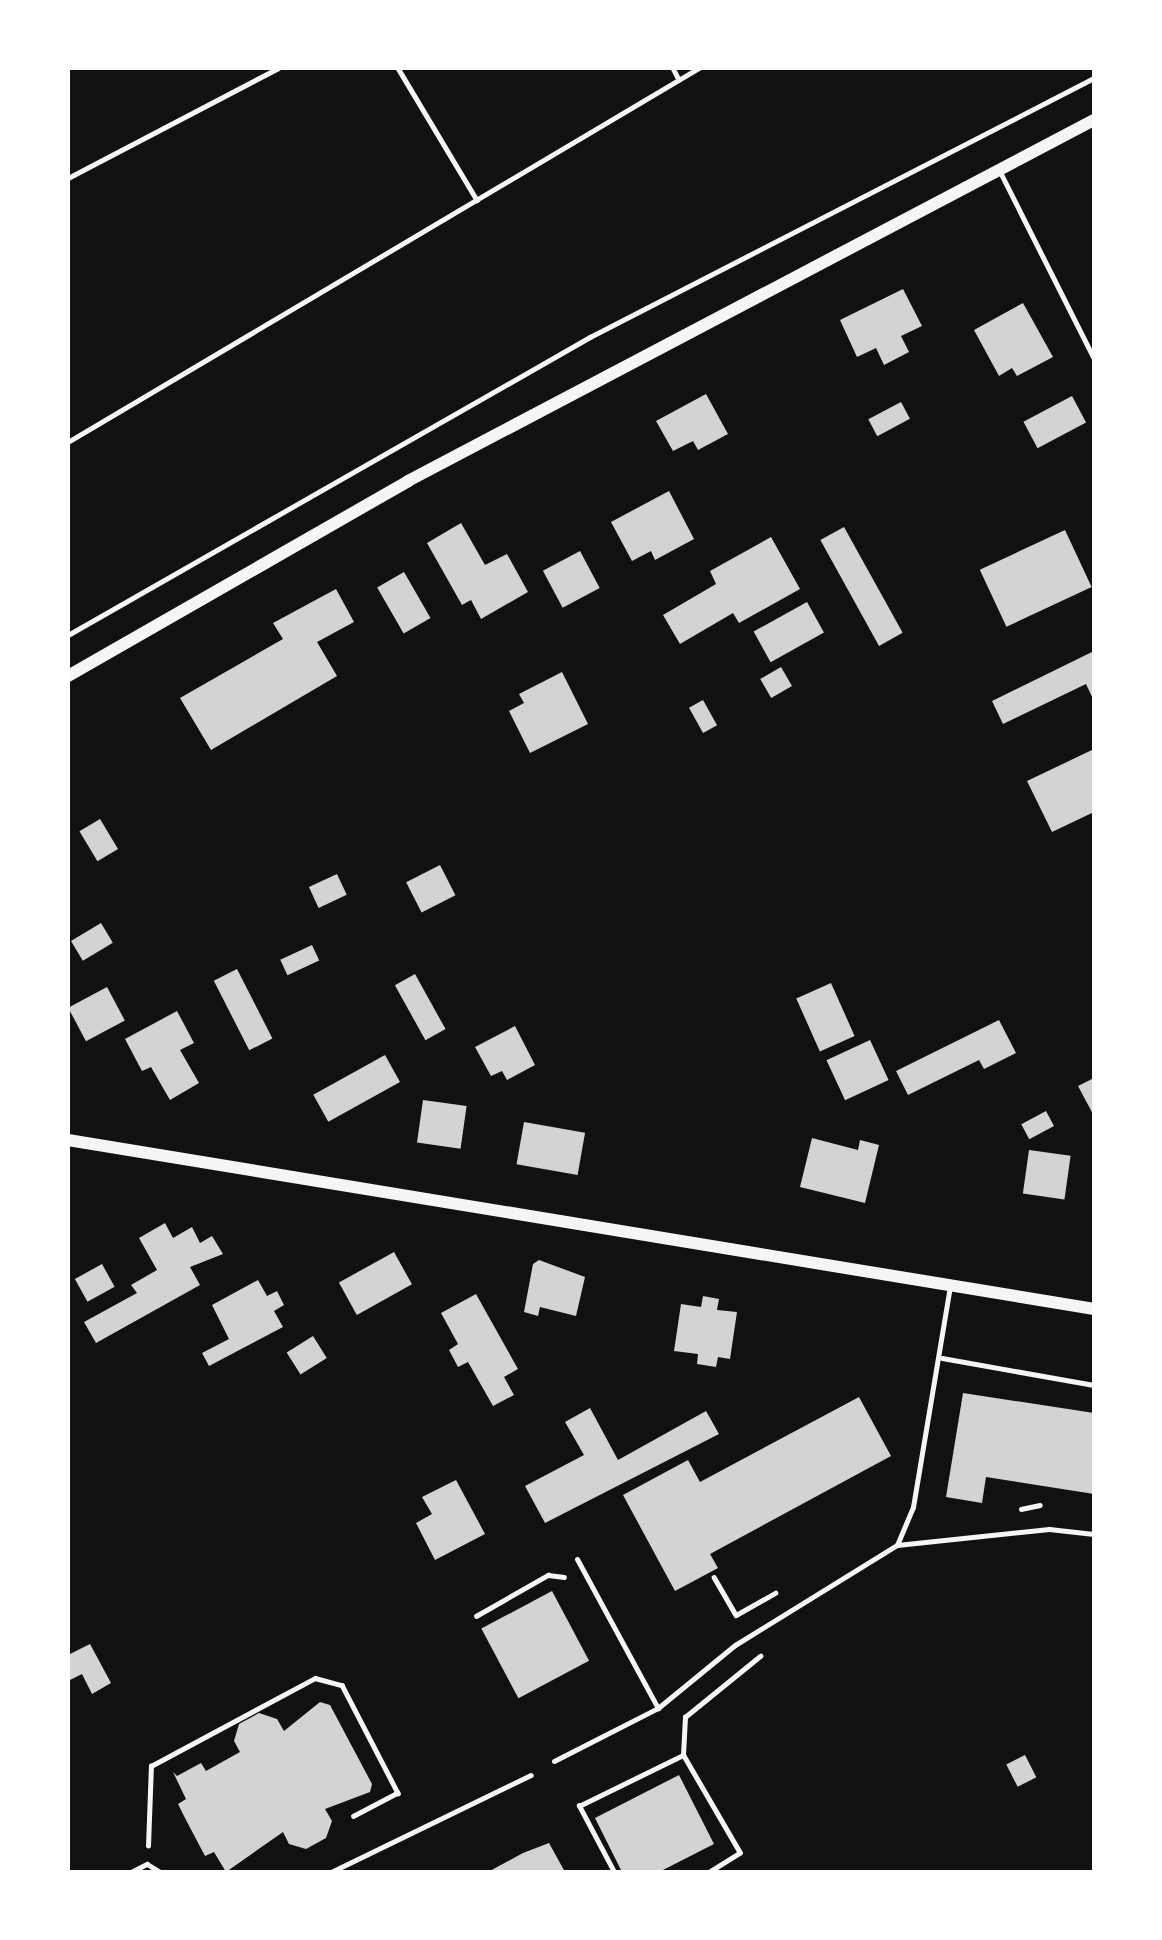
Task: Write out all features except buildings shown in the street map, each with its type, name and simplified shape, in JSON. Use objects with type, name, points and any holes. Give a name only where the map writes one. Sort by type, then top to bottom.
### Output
[{"type":"street","points":[[68,676],[408,481],[1094,120]]},
{"type":"street","points":[[68,1140],[1094,1309]]},
{"type":"lane","points":[[999,169],[1094,359]]},
{"type":"lane","points":[[897,1545],[913,1507],[942,1358],[950,1286]]},
{"type":"lane","points":[[942,1358],[1094,1385]]},
{"type":"lane","points":[[554,1761],[658,1708],[735,1645],[897,1545],[1049,1529],[1094,1534]]},
{"type":"lane","points":[[577,1559],[658,1708]]},
{"type":"lane","points":[[331,1872],[531,1775]]},
{"type":"lane","points":[[131,1872],[147,1864],[160,1872]]},
{"type":"path","points":[[68,178],[278,68]]},
{"type":"path","points":[[398,68],[477,200]]},
{"type":"path","points":[[673,68],[679,80]]},
{"type":"path","points":[[68,442],[699,68]]},
{"type":"path","points":[[68,635],[590,337],[1094,78]]},
{"type":"path","points":[[1014,1511],[1040,1505]]},
{"type":"path","points":[[475,1616],[548,1575],[572,1578]]},
{"type":"path","points":[[714,1577],[736,1615],[784,1588]]},
{"type":"path","points":[[709,1872],[740,1853],[683,1755],[685,1717],[769,1649]]},
{"type":"path","points":[[147,1864],[151,1766],[315,1678],[342,1685],[398,1793],[354,1816]]},
{"type":"path","points":[[614,1872],[579,1805],[683,1755]]}]
